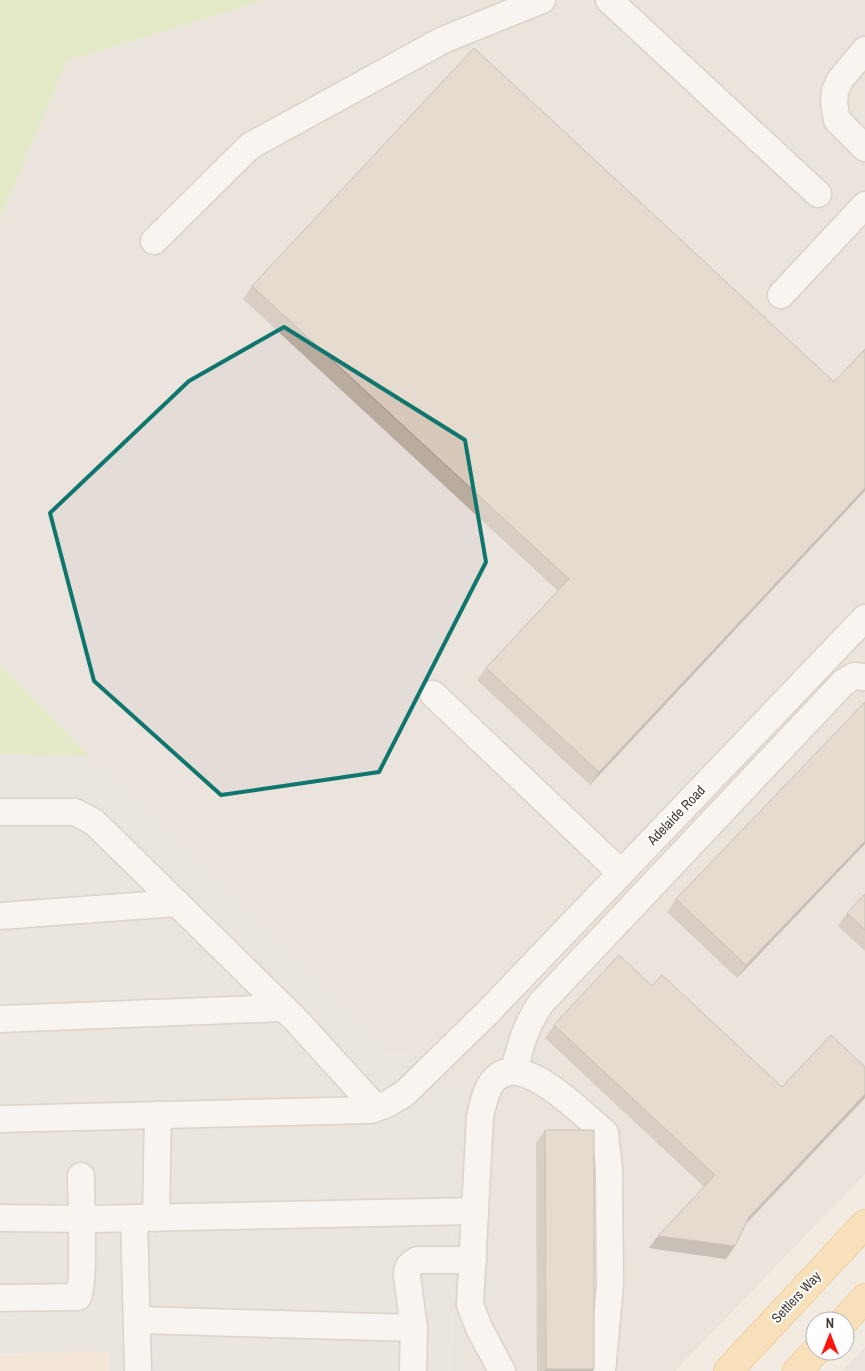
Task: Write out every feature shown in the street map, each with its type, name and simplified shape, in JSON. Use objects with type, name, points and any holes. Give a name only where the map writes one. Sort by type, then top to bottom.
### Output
[{"type":"main road","name":"Settlers Way","points":[[728,1371],[865,1224]]},
{"type":"main road","points":[[853,1311],[865,1298]]},
{"type":"main road","points":[[797,1371],[806,1361]]},
{"type":"street","points":[[154,241],[250,146],[443,40],[542,0]]},
{"type":"street","points":[[609,0],[818,194]]},
{"type":"street","points":[[865,50],[840,80],[835,91],[834,103],[837,120],[865,148]]},
{"type":"street","points":[[781,295],[865,205]]},
{"type":"street","name":"Adelaide Road","points":[[0,1119],[370,1110],[387,1104],[404,1094],[487,1013],[865,618]]},
{"type":"street","points":[[514,1071],[529,1021],[541,1003],[844,682],[854,676],[865,677]]},
{"type":"street","points":[[433,694],[621,873]]},
{"type":"street","points":[[0,812],[75,812],[94,822],[284,1008],[376,1108]]},
{"type":"street","points":[[0,916],[177,903]]},
{"type":"street","points":[[0,1019],[284,1008]]},
{"type":"street","points":[[502,1371],[479,1328],[470,1305],[480,1117],[486,1094],[493,1081],[501,1074],[514,1071],[528,1076],[560,1094],[605,1134],[610,1168],[610,1286],[602,1371]]},
{"type":"street","points":[[138,1371],[137,1320],[145,1218],[158,1115]]},
{"type":"street","points":[[0,1298],[78,1297],[80,1293],[80,1176]]},
{"type":"street","points":[[0,1218],[81,1219],[475,1211]]},
{"type":"street","points":[[414,1371],[414,1328],[407,1268],[418,1260],[473,1260]]},
{"type":"street","points":[[137,1320],[414,1328]]},
{"type":"highlighted area","points":[[284,327],[465,440],[486,562],[379,772],[221,795],[94,681],[50,513],[189,381]]},
{"type":"shaded area","points":[[265,0],[865,0],[865,1174],[675,1371],[452,1371],[455,1095],[408,1052],[379,1052],[0,665],[0,219],[67,61]]},
{"type":"shaded area","points":[[0,754],[89,756],[379,1052],[408,1052],[455,1095],[452,1371],[109,1371],[109,1352],[0,1354]]},
{"type":"shaded area","points":[[865,1347],[865,1371],[842,1371],[852,1361],[855,1361],[855,1357]]},
{"type":"shaded area","points":[[109,1352],[109,1371],[0,1371],[0,1355]]},
{"type":"green space","points":[[0,0],[265,0],[67,61],[0,219]]},
{"type":"green space","points":[[0,665],[89,756],[0,754]]},
{"type":"building","points":[[474,48],[834,382],[865,349],[865,488],[599,772],[486,668],[569,579],[252,286]]},
{"type":"building","points":[[865,702],[865,841],[746,965],[676,899]]},
{"type":"building","points":[[865,894],[865,930],[847,913]]},
{"type":"building","points":[[619,955],[652,986],[662,975],[782,1087],[831,1035],[865,1067],[865,1094],[749,1217],[735,1246],[658,1236],[715,1175],[554,1025]]},
{"type":"building","points":[[545,1130],[594,1130],[594,1369],[546,1369]]}]
